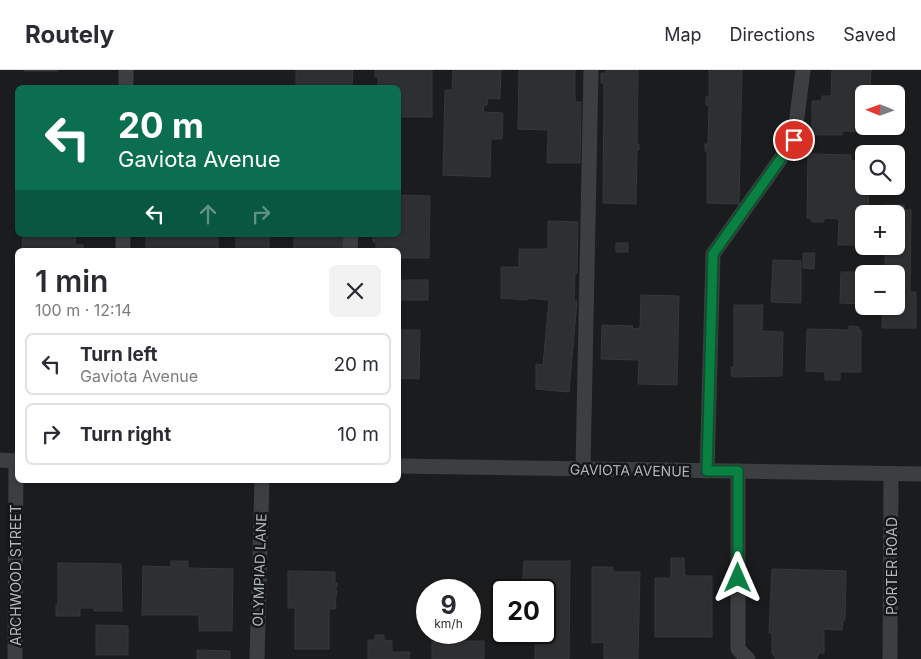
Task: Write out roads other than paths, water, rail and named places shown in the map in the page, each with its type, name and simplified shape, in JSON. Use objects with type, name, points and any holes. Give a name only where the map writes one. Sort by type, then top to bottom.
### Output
[{"type":"street","points":[[126,70],[126,85]]},
{"type":"street","points":[[583,469],[591,70]]},
{"type":"street","points":[[707,471],[713,254],[794,140],[803,70]]},
{"type":"street","points":[[0,460],[15,460]]},
{"type":"street","name":"GAVIOTA AVENUE","points":[[401,466],[921,474]]},
{"type":"street","points":[[738,471],[738,649],[748,659]]},
{"type":"street","name":"PORTER ROAD","points":[[890,659],[891,474]]},
{"type":"street","name":"ARCHWOOD STREET","points":[[15,659],[17,483]]},
{"type":"street","name":"OLYMPIAD LANE","points":[[257,659],[262,483]]}]
